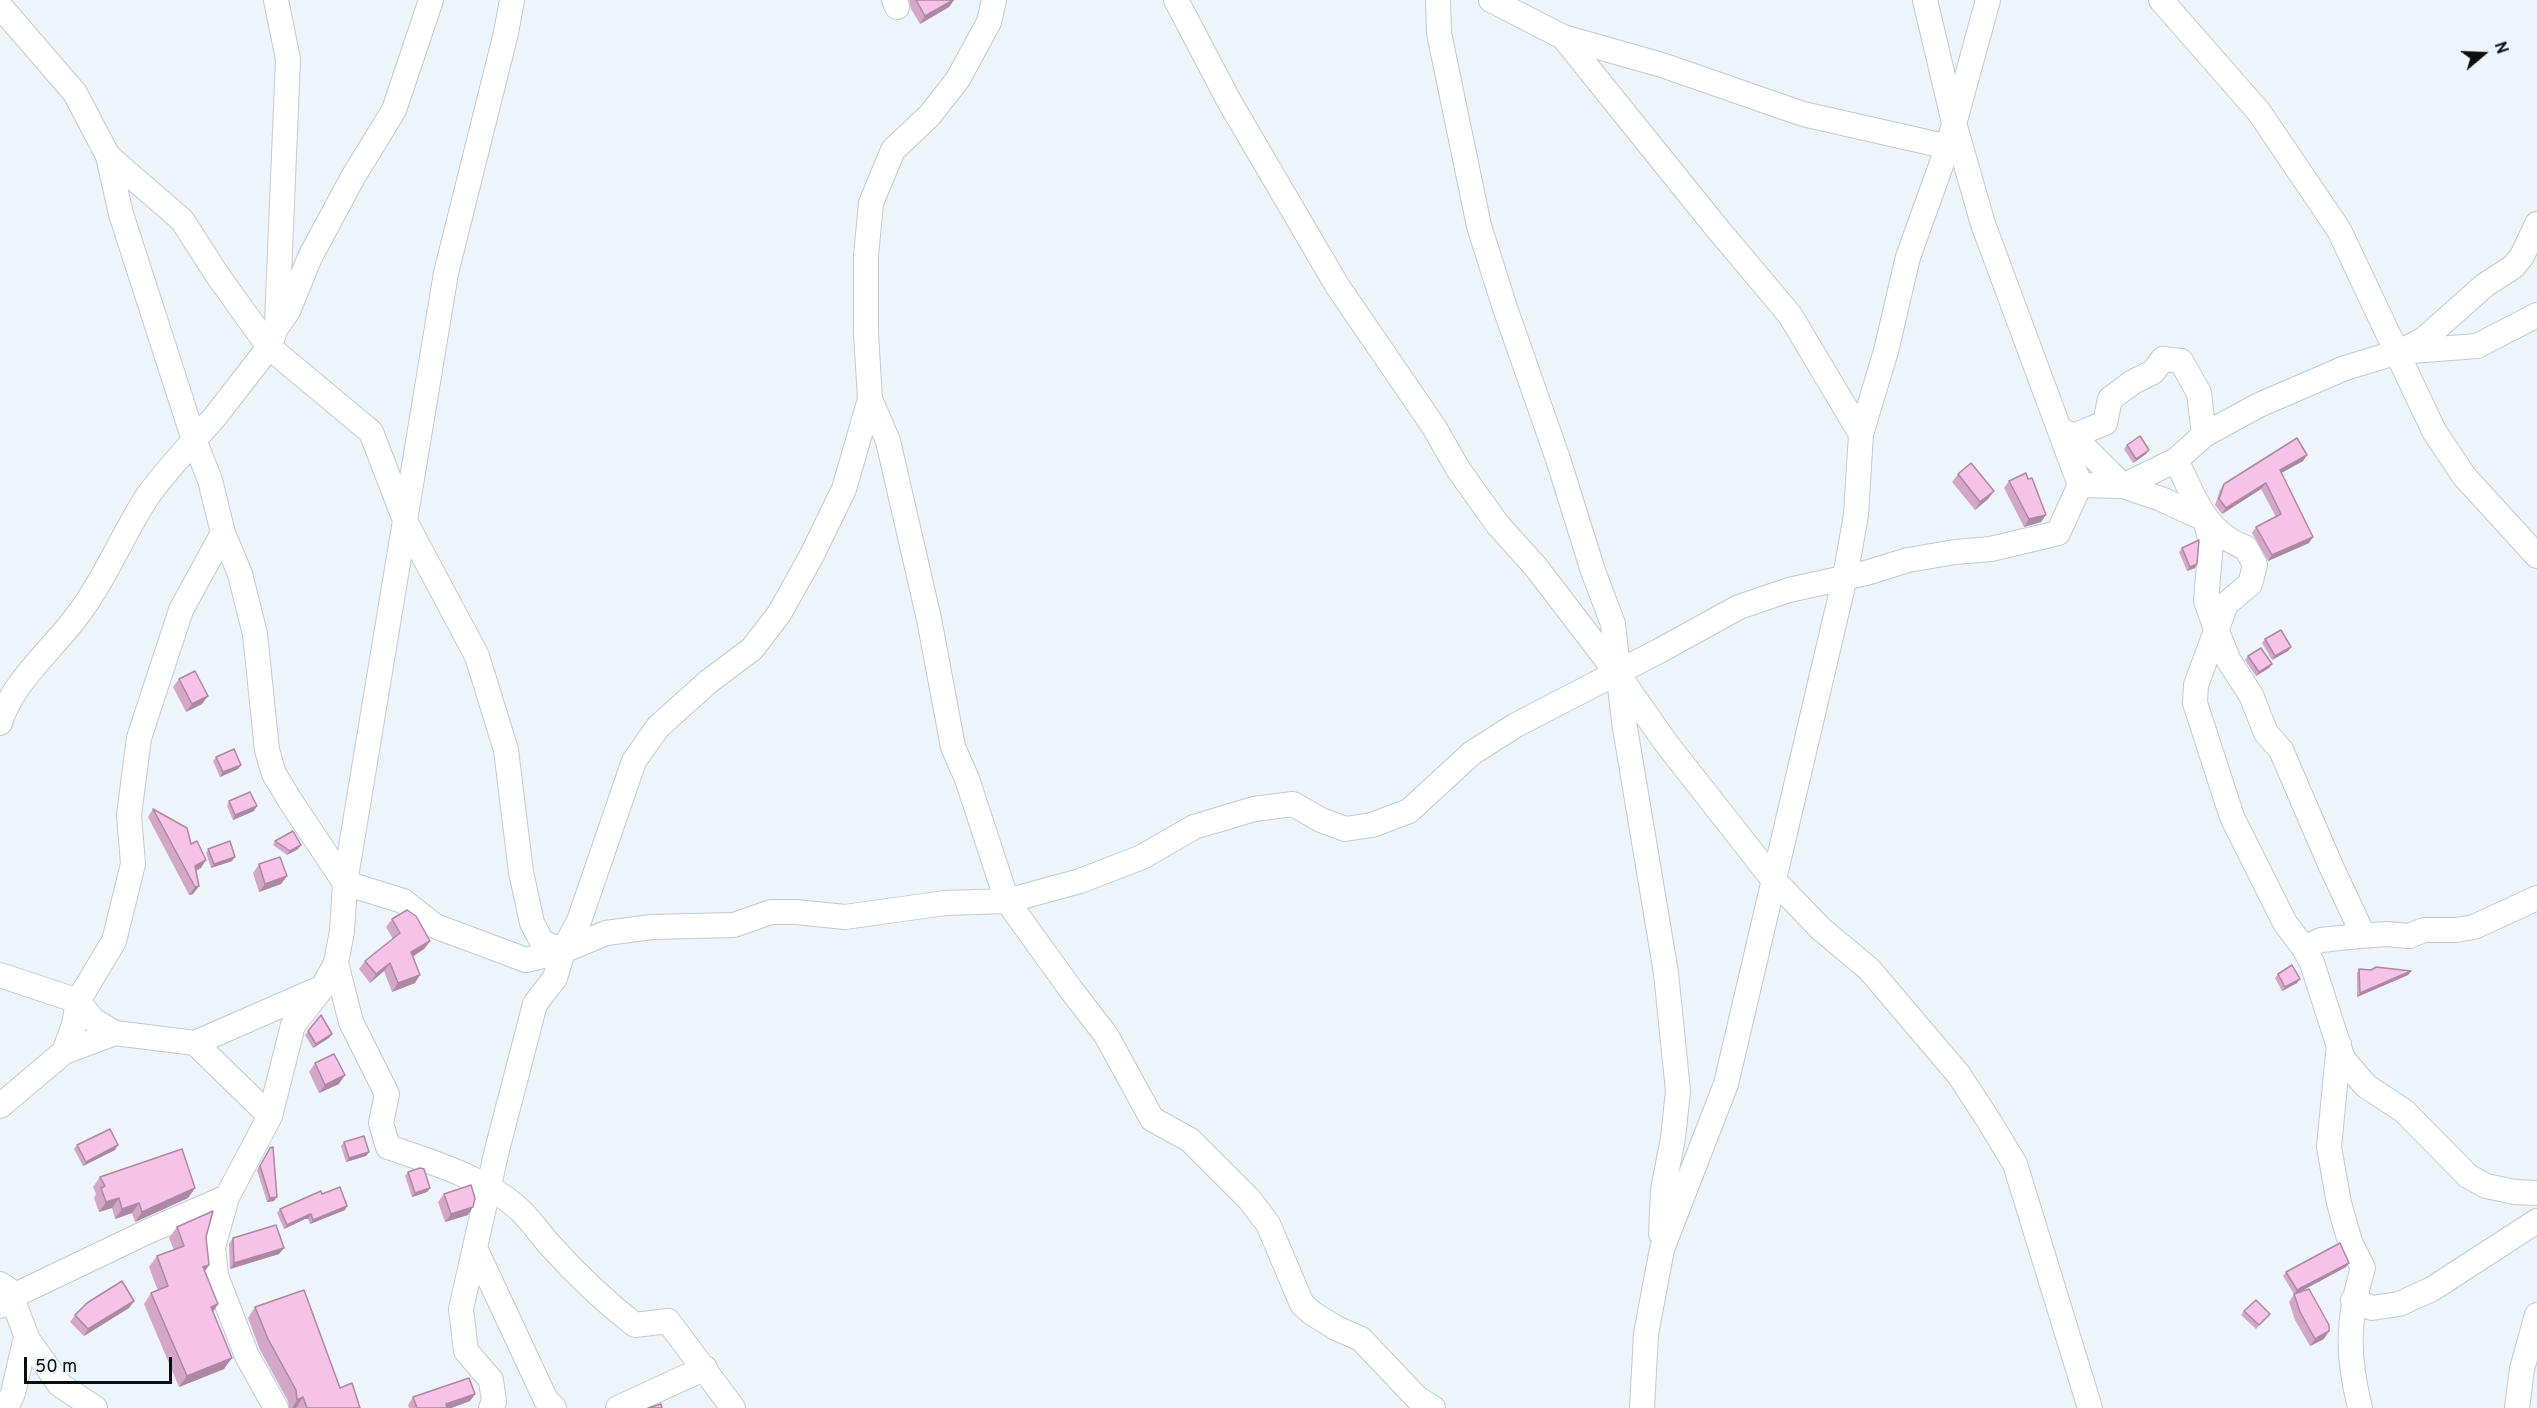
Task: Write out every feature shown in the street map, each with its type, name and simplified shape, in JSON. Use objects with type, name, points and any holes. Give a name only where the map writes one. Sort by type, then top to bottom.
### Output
[{"type":"street","points":[[273,337],[288,59],[276,0]]},
{"type":"street","points":[[1,717],[18,688],[78,615],[103,577],[148,497],[214,418],[273,337],[288,311],[310,257],[353,177],[394,110],[430,0]]},
{"type":"street","points":[[276,1408],[247,1356],[216,1276],[213,1247],[227,1197],[270,1116],[293,1025],[323,987],[336,963],[342,931],[345,883],[446,273],[506,33],[512,0]]},
{"type":"street","points":[[994,0],[988,22],[958,79],[930,115],[893,150],[871,202],[866,256],[866,333],[870,399],[890,452],[929,619],[953,747],[967,779],[1007,901],[1071,991],[1106,1035],[1152,1119],[1198,1146],[1249,1199],[1268,1224],[1302,1304],[1336,1328],[1361,1339],[1418,1398],[1433,1408]]},
{"type":"street","points":[[1176,0],[1229,101],[1338,287],[1434,427],[1458,469],[1498,525],[1535,566],[1617,673],[1666,743],[1772,878],[1821,929],[1869,969],[1959,1075],[1989,1121],[2015,1164],[2090,1408]]},
{"type":"street","points":[[1438,0],[1439,33],[1479,226],[1505,309],[1558,459],[1593,571],[1613,624],[1617,673],[1666,973],[1678,1091],[1673,1138],[1663,1191],[1660,1227],[1662,1250]]},
{"type":"street","points":[[1491,0],[1563,37],[1662,65],[1803,114],[1955,140]]},
{"type":"street","points":[[7,11],[75,93],[108,156],[121,214],[194,440],[210,480],[223,533],[240,574],[255,634],[267,750],[274,774],[345,883],[403,902],[435,926],[526,960],[563,951],[606,933],[652,927],[734,925],[771,912],[845,917],[945,903],[1007,901],[1080,882],[1142,857],[1194,827],[1254,809],[1293,804],[1321,820],[1346,829],[1372,825],[1409,811],[1472,753],[1516,725],[1738,607],[1789,590],[1866,573],[1908,560],[1991,549],[2058,533],[2080,485],[2067,433],[2009,301],[1955,140],[1925,0]]},
{"type":"street","points":[[1642,1408],[1646,1334],[1662,1250],[1726,1084],[1772,878],[1845,577],[1856,515],[1861,434],[1886,351],[1908,258],[1955,140],[1988,0]]},
{"type":"street","points":[[2161,0],[2259,112],[2339,230],[2434,431],[2464,476],[2537,556]]},
{"type":"street","points":[[1563,37],[1790,315],[1861,434]]},
{"type":"street","points":[[108,156],[182,220],[218,276],[273,337],[371,432],[406,523],[477,656],[506,750],[521,872],[532,922],[542,942],[563,951]]},
{"type":"street","points":[[2123,486],[2176,460],[2204,435],[2259,405],[2345,368],[2398,352],[2423,340],[2485,285],[2513,267],[2522,256],[2537,224]]},
{"type":"street","points":[[2398,352],[2477,346],[2537,315]]},
{"type":"street","points":[[2067,433],[2104,423],[2110,399],[2133,381],[2153,372],[2163,359],[2181,361],[2199,393],[2204,435]]},
{"type":"street","points":[[491,1408],[494,1402],[491,1380],[466,1351],[461,1309],[488,1188],[535,1004],[555,978],[563,951],[579,921],[634,761],[658,727],[708,682],[752,648],[779,614],[812,555],[844,489],[870,399]]},
{"type":"street","points":[[2067,433],[2123,486]]},
{"type":"street","points":[[2176,460],[2205,519],[2211,542],[2206,601],[2216,629],[2229,661],[2251,695],[2266,734],[2281,750],[2330,864],[2350,904],[2359,926],[2359,936]]},
{"type":"street","points":[[2080,485],[2123,486],[2161,499],[2205,519],[2231,542],[2246,548],[2255,565],[2250,584],[2226,604],[2196,685],[2195,704],[2232,817],[2285,923],[2312,963],[2343,1059],[2366,1086],[2404,1111],[2468,1176],[2486,1186],[2515,1192],[2537,1193]]},
{"type":"street","points":[[64,1052],[74,1025],[78,1001],[114,941],[133,864],[129,815],[139,738],[181,610],[223,533]]},
{"type":"street","points":[[2304,948],[2321,940],[2387,934],[2409,936],[2424,930],[2456,930],[2474,927],[2537,898]]},
{"type":"street","points":[[336,963],[351,1022],[387,1094],[381,1123],[388,1147],[444,1166],[488,1188],[521,1211],[550,1245],[602,1298],[635,1325],[668,1321],[733,1408]]},
{"type":"street","points":[[0,975],[78,1001],[93,1020],[116,1034],[195,1043],[323,987]]},
{"type":"street","points":[[0,1106],[64,1052],[116,1034]]},
{"type":"street","points":[[2339,1042],[2329,1147],[2339,1203],[2350,1242],[2363,1268],[2353,1300],[2349,1331],[2360,1408]]},
{"type":"street","points":[[195,1043],[270,1116]]},
{"type":"street","points":[[96,1408],[60,1385],[26,1336],[4,1296],[227,1197]]},
{"type":"street","points":[[2353,1300],[2372,1308],[2399,1304],[2432,1289],[2537,1221]]},
{"type":"street","points":[[475,1248],[546,1400],[554,1408]]},
{"type":"street","points":[[2517,1408],[2522,1369],[2537,1315]]},
{"type":"street","points":[[6,1408],[13,1393],[26,1336]]},
{"type":"street","points":[[618,1408],[705,1368]]},
{"type":"building","points":[[916,0],[953,0],[925,16]]},
{"type":"building","points":[[2140,436],[2149,450],[2136,459],[2127,445]]},
{"type":"building","points":[[2297,438],[2307,455],[2280,470],[2313,537],[2272,555],[2256,527],[2281,514],[2266,483],[2226,508],[2219,499],[2224,484]]},
{"type":"building","points":[[1971,463],[1994,491],[1980,502],[1958,474]]},
{"type":"building","points":[[2026,473],[2028,479],[2032,478],[2046,515],[2029,519],[2009,481]]},
{"type":"building","points":[[2199,540],[2197,564],[2190,567],[2182,548]]},
{"type":"building","points":[[2281,630],[2291,647],[2275,656],[2265,639]]},
{"type":"building","points":[[2261,648],[2272,664],[2259,672],[2248,656]]},
{"type":"building","points":[[195,671],[208,696],[192,704],[179,679]]},
{"type":"building","points":[[234,749],[241,765],[223,772],[216,757]]},
{"type":"building","points":[[250,792],[257,806],[235,815],[229,801]]},
{"type":"building","points":[[153,809],[187,828],[191,844],[197,841],[206,860],[195,866],[199,886],[195,887]]},
{"type":"building","points":[[293,831],[301,845],[290,851],[275,841]]},
{"type":"building","points":[[230,841],[235,857],[214,864],[208,849]]},
{"type":"building","points":[[280,857],[287,876],[265,884],[259,864]]},
{"type":"building","points":[[407,910],[416,916],[430,941],[411,952],[420,975],[398,983],[390,963],[376,974],[365,961],[400,933],[392,919]]},
{"type":"building","points":[[2292,965],[2300,979],[2285,987],[2278,974]]},
{"type":"building","points":[[2376,967],[2411,971],[2360,993],[2359,969],[2371,970]]},
{"type":"building","points":[[321,1015],[332,1034],[316,1044],[308,1031]]},
{"type":"building","points":[[334,1054],[345,1075],[325,1085],[315,1063]]},
{"type":"building","points":[[110,1129],[118,1145],[86,1162],[77,1145]]},
{"type":"building","points":[[364,1136],[369,1152],[349,1158],[344,1142]]},
{"type":"building","points":[[273,1147],[277,1197],[270,1198],[260,1166],[270,1148]]},
{"type":"building","points":[[182,1149],[195,1188],[142,1212],[139,1203],[122,1209],[119,1198],[106,1202],[101,1188],[105,1186],[100,1177]]},
{"type":"building","points":[[424,1169],[430,1188],[415,1193],[408,1172]]},
{"type":"building","points":[[471,1185],[475,1198],[473,1207],[451,1214],[444,1194]]},
{"type":"building","points":[[340,1187],[347,1206],[313,1220],[311,1214],[287,1225],[280,1209],[321,1191],[322,1194]]},
{"type":"building","points":[[213,1211],[206,1237],[209,1265],[203,1267],[218,1304],[211,1307],[232,1358],[187,1376],[151,1293],[168,1286],[157,1256],[184,1246],[177,1227]]},
{"type":"building","points":[[276,1225],[284,1248],[234,1263],[233,1238]]},
{"type":"building","points":[[2340,1243],[2349,1263],[2297,1290],[2286,1272]]},
{"type":"building","points":[[122,1281],[134,1301],[88,1329],[75,1315],[87,1303]]},
{"type":"building","points":[[2309,1289],[2329,1325],[2329,1331],[2315,1339],[2300,1312],[2294,1294]]},
{"type":"building","points":[[304,1290],[340,1388],[352,1383],[360,1408],[307,1408],[303,1397],[297,1400],[296,1390],[268,1339],[255,1307]]},
{"type":"building","points":[[2256,1300],[2270,1314],[2259,1325],[2244,1311]]},
{"type":"building","points":[[469,1378],[475,1394],[446,1404],[447,1408],[417,1408],[413,1397]]},
{"type":"building","points":[[661,1404],[662,1408],[648,1408]]}]
